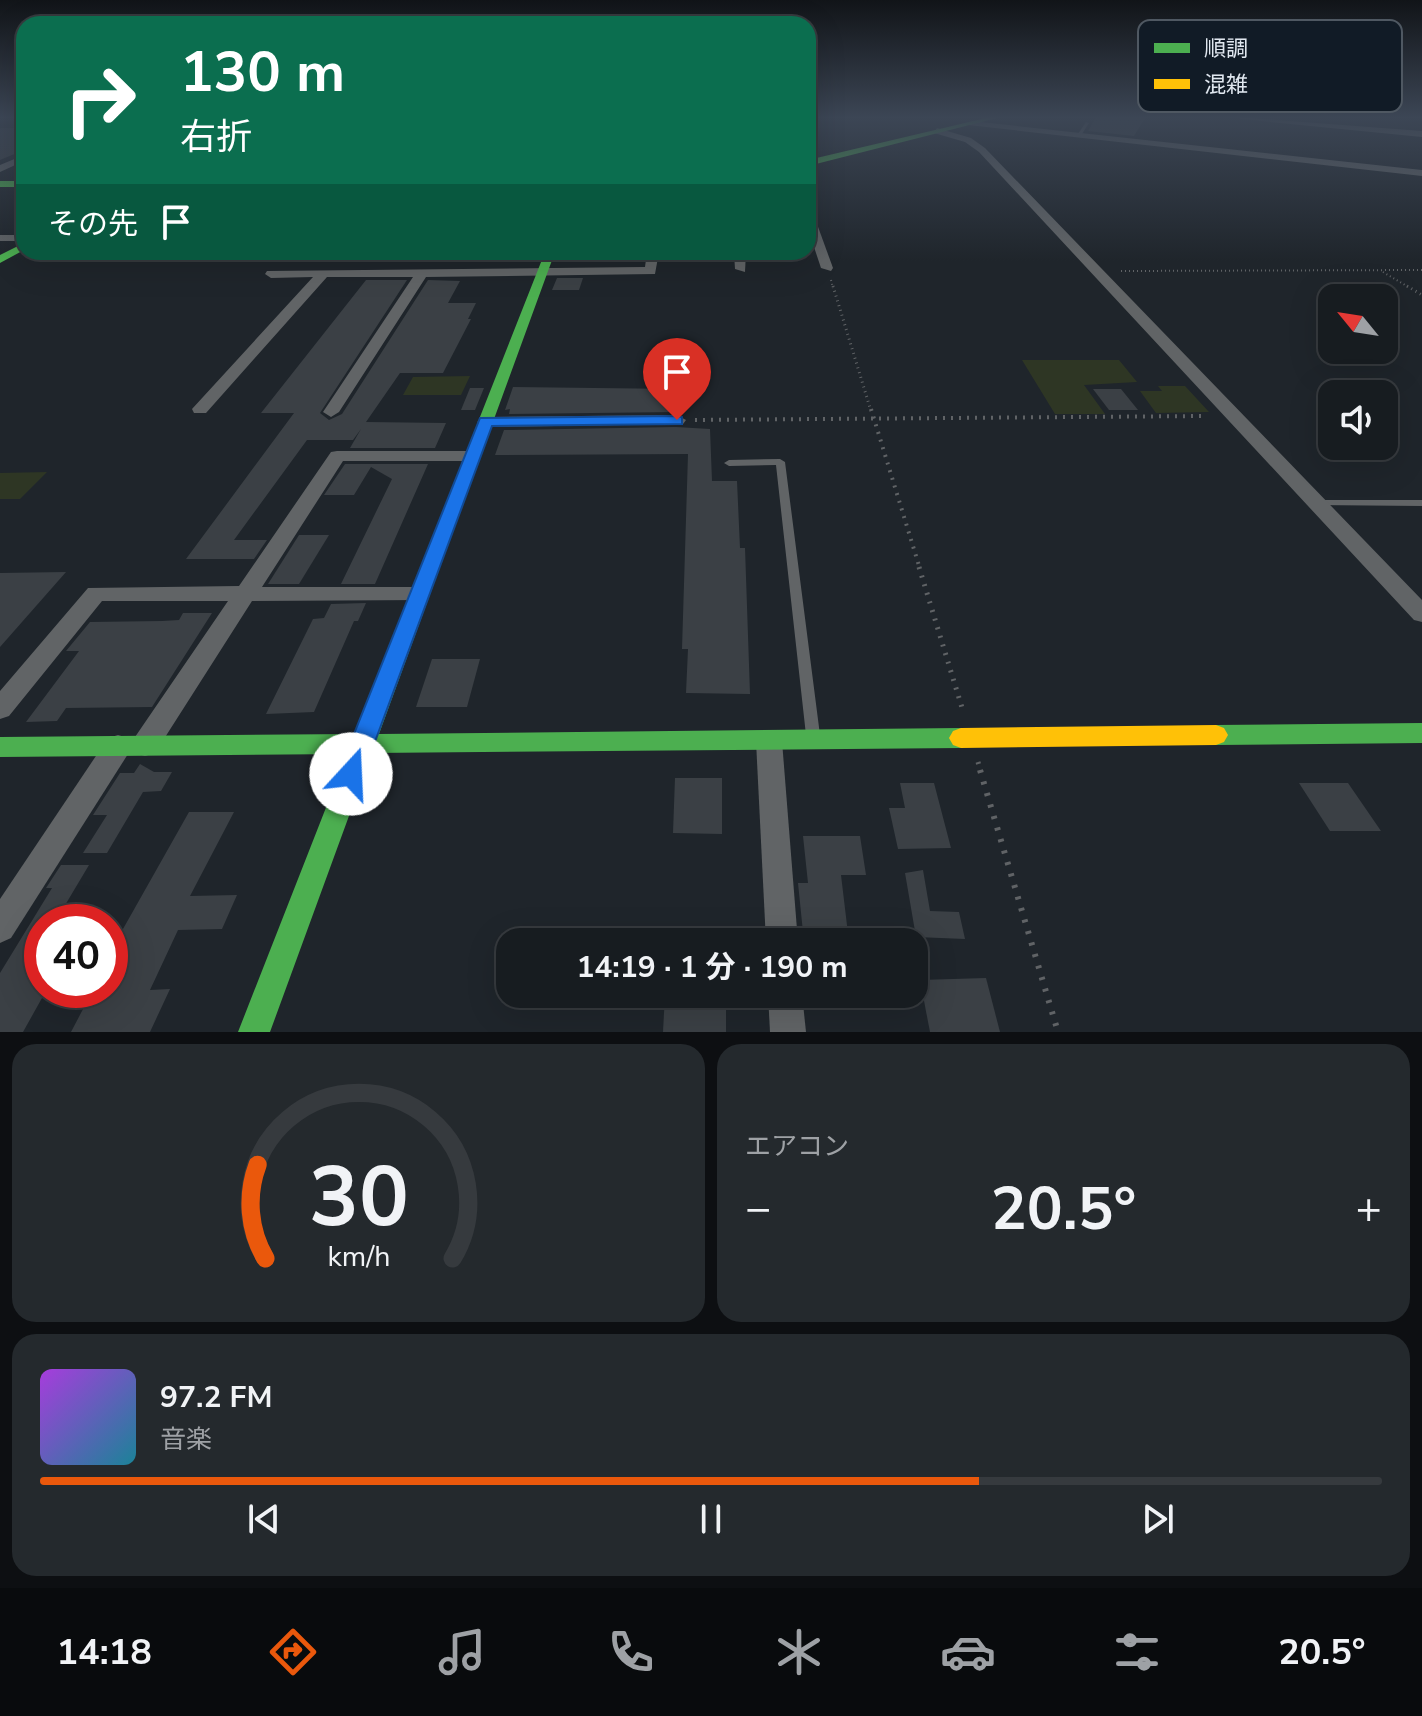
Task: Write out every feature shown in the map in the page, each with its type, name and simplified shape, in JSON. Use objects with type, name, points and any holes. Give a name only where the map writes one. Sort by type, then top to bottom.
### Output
[{"type":"street","points":[[996,165],[1422,614]]},
{"type":"street","points":[[1349,165],[1422,173]]},
{"type":"street","points":[[816,236],[827,268]]},
{"type":"street","points":[[254,1032],[417,595],[547,260]]},
{"type":"street","points":[[271,274],[651,271],[652,260]]},
{"type":"street","points":[[740,260],[741,269]]},
{"type":"street","points":[[200,409],[324,273]]},
{"type":"street","points":[[331,412],[422,273]]},
{"type":"street","points":[[486,422],[677,420]]},
{"type":"street","points":[[0,927],[244,592],[337,456],[471,456]]},
{"type":"street","points":[[0,709],[96,593],[417,595]]},
{"type":"street","points":[[0,747],[1422,733]]},
{"type":"street","points":[[769,741],[781,928]]},
{"type":"street","points":[[786,1008],[788,1032]]},
{"type":"lane","points":[[729,463],[780,462],[814,741]]},
{"type":"lane","points":[[1317,503],[1422,503]]},
{"type":"path","points":[[827,268],[972,739],[1058,1032]]},
{"type":"path","points":[[1381,270],[1422,295]]},
{"type":"path","points":[[1098,271],[1422,270]]},
{"type":"path","points":[[677,420],[1235,416]]},
{"type":"green space","points":[[1022,360],[1119,360],[1137,382],[1084,385],[1105,414],[1055,414]]},
{"type":"green space","points":[[470,376],[461,395],[403,395],[413,377]]},
{"type":"green space","points":[[1158,386],[1185,386],[1209,412],[1156,413],[1140,391],[1162,391]]},
{"type":"green space","points":[[47,472],[20,499],[0,499],[0,473]]},
{"type":"building","points":[[557,278],[583,278],[579,290],[552,290]]},
{"type":"building","points":[[366,280],[407,280],[320,413],[329,420],[342,414],[428,280],[460,281],[448,303],[476,303],[443,373],[400,373],[366,422],[446,423],[435,448],[350,448],[361,429],[353,440],[307,440],[234,540],[267,540],[254,559],[186,559],[294,413],[261,413]]},
{"type":"building","points":[[513,387],[678,389],[677,412],[509,414],[510,409],[505,410]]},
{"type":"building","points":[[470,388],[484,388],[475,410],[461,410]]},
{"type":"building","points":[[1093,389],[1121,389],[1138,410],[1109,410]]},
{"type":"building","points":[[710,429],[712,481],[737,481],[740,548],[745,548],[750,694],[686,693],[688,649],[682,649],[688,454],[495,455],[504,430]]},
{"type":"building","points":[[345,464],[428,464],[375,584],[341,584],[392,479],[371,467],[354,495],[324,495]]},
{"type":"building","points":[[299,535],[329,535],[299,584],[268,584]]},
{"type":"building","points":[[66,572],[0,647],[0,573]]},
{"type":"building","points":[[366,603],[358,621],[354,621],[314,712],[266,714],[313,619],[324,618],[331,604]]},
{"type":"building","points":[[183,613],[212,613],[152,707],[66,708],[57,721],[26,722],[79,651],[66,651],[90,622],[179,620]]},
{"type":"building","points":[[432,659],[480,659],[467,707],[416,707]]},
{"type":"building","points":[[140,764],[154,772],[172,772],[161,791],[143,792],[107,853],[83,853],[107,815],[93,815],[120,773],[134,773]]},
{"type":"building","points":[[675,778],[722,778],[722,834],[673,833]]},
{"type":"building","points":[[900,783],[934,783],[951,848],[898,849],[889,808],[905,808]]},
{"type":"building","points":[[1299,783],[1348,783],[1381,831],[1330,831]]},
{"type":"building","points":[[189,812],[234,812],[190,896],[237,895],[222,929],[178,930],[150,990],[170,989],[150,1032],[71,1032],[84,1008],[128,1008],[128,920]]},
{"type":"building","points":[[803,836],[860,836],[866,875],[841,875],[847,928],[803,928],[798,883],[808,883]]},
{"type":"building","points":[[61,865],[89,865],[66,904],[42,904],[52,888],[46,888]]},
{"type":"building","points":[[923,870],[930,911],[959,912],[965,939],[928,937],[928,928],[914,928],[905,873]]},
{"type":"building","points":[[24,934],[24,1008],[36,1008],[23,1032],[0,1032],[0,973]]},
{"type":"building","points":[[986,978],[1000,1032],[930,1032],[925,1008],[928,1008],[928,980]]},
{"type":"building","points":[[664,1008],[726,1008],[726,1032],[663,1032]]},
{"type":"traffic: fast","points":[[0,184],[16,184]]},
{"type":"traffic: fast","points":[[0,260],[16,251]]},
{"type":"traffic: fast","points":[[254,1032],[547,260]]},
{"type":"traffic: fast","points":[[1216,735],[1422,733]]},
{"type":"traffic: fast","points":[[0,747],[961,738]]},
{"type":"traffic: slow","points":[[961,738],[1216,735]]},
{"type":"route","points":[[351,774],[417,595],[486,422],[677,420]]}]
